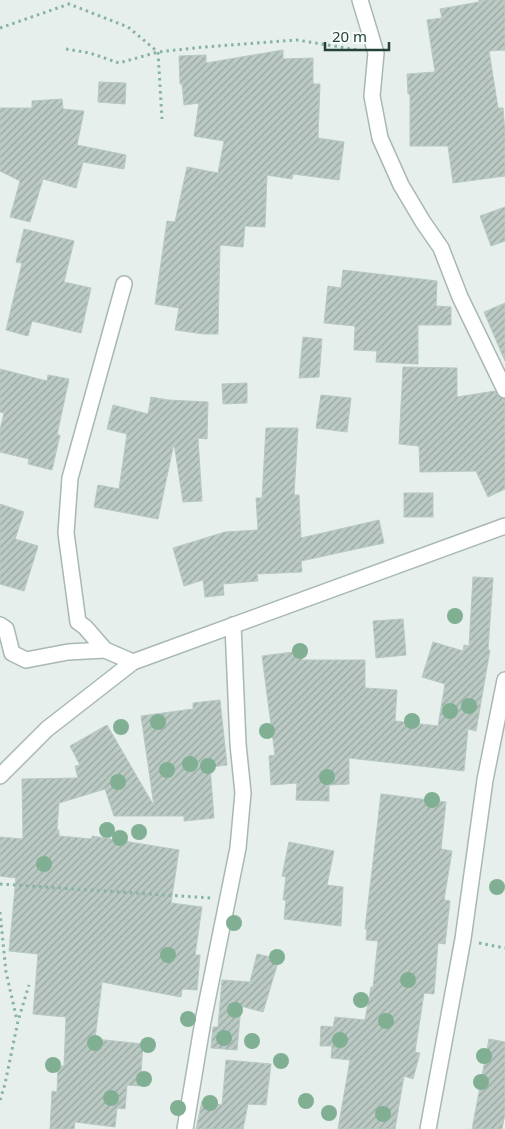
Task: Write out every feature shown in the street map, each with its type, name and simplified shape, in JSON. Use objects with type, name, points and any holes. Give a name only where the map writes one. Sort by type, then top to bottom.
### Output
[{"type":"street","points":[[360,0],[376,53],[372,96],[380,138],[402,186],[440,248],[460,297],[505,390]]},
{"type":"street","points":[[124,284],[70,478],[66,510],[66,533],[78,622],[105,650],[133,662]]},
{"type":"street","points":[[0,776],[47,729],[133,662],[505,526]]},
{"type":"street","points":[[0,625],[6,629],[12,653],[26,660],[68,652],[105,650]]},
{"type":"street","points":[[185,1129],[203,1021],[238,848],[243,793],[238,744],[233,625]]},
{"type":"street","points":[[428,1129],[463,939],[485,780],[505,680]]},
{"type":"path","points":[[0,28],[69,4],[128,26],[158,52],[162,119]]},
{"type":"path","points":[[66,49],[90,53],[119,63],[158,52],[297,40],[376,53]]},
{"type":"path","points":[[0,884],[210,898],[228,897]]},
{"type":"path","points":[[0,912],[6,972],[18,1021]]},
{"type":"path","points":[[463,939],[505,948]]},
{"type":"path","points":[[0,1100],[18,1021],[29,985]]},
{"type":"building","points":[[479,0],[505,0],[505,50],[489,51],[498,108],[503,108],[505,176],[453,183],[448,146],[410,146],[410,94],[408,94],[407,74],[435,72],[427,20],[442,18],[440,9],[479,2]]},
{"type":"building","points":[[283,50],[283,59],[313,58],[313,84],[320,84],[318,138],[344,142],[339,180],[293,174],[292,179],[267,175],[265,227],[245,226],[243,247],[220,245],[218,334],[175,330],[179,308],[155,304],[167,221],[175,222],[187,167],[218,173],[224,141],[194,136],[199,103],[184,105],[182,84],[180,84],[179,56],[206,55],[206,63]]},
{"type":"building","points":[[99,82],[126,83],[125,104],[98,102]]},
{"type":"building","points":[[62,99],[63,109],[84,111],[77,145],[126,155],[124,169],[83,162],[76,188],[43,179],[30,222],[10,217],[20,181],[0,171],[0,108],[32,108],[32,101]]},
{"type":"building","points":[[505,207],[505,241],[491,246],[480,216]]},
{"type":"building","points":[[24,229],[74,241],[64,282],[91,288],[81,333],[32,321],[28,336],[6,330],[22,263],[16,262]]},
{"type":"building","points":[[343,270],[437,281],[436,306],[451,307],[451,325],[418,325],[418,364],[376,362],[377,351],[354,350],[355,326],[324,323],[328,286],[341,288]]},
{"type":"building","points":[[505,303],[505,361],[484,312]]},
{"type":"building","points":[[303,337],[322,339],[319,377],[299,378]]},
{"type":"building","points":[[403,367],[457,368],[457,397],[495,391],[499,397],[505,399],[505,489],[488,497],[476,471],[420,472],[419,446],[399,444]]},
{"type":"building","points":[[0,369],[47,381],[48,375],[69,379],[57,435],[60,435],[52,470],[28,464],[29,459],[0,452],[0,430],[4,413],[0,412]]},
{"type":"building","points":[[247,383],[247,403],[223,404],[222,384]]},
{"type":"building","points":[[321,395],[351,398],[347,432],[316,428]]},
{"type":"building","points":[[151,397],[168,400],[208,402],[207,439],[198,438],[202,501],[183,502],[174,443],[158,519],[94,507],[98,485],[119,489],[127,434],[107,429],[113,405],[148,414]]},
{"type":"building","points":[[266,428],[298,428],[294,495],[299,495],[301,538],[379,520],[384,543],[301,561],[302,572],[257,574],[258,581],[223,584],[224,595],[205,597],[203,580],[184,586],[173,548],[225,532],[258,530],[256,498],[262,498]]},
{"type":"building","points":[[404,493],[433,493],[433,517],[404,517]]},
{"type":"building","points":[[0,504],[24,512],[15,539],[38,546],[24,591],[0,584]]},
{"type":"building","points":[[473,577],[493,578],[488,650],[490,650],[476,731],[468,729],[464,771],[349,758],[349,784],[329,785],[329,801],[296,800],[297,783],[271,785],[269,756],[275,755],[262,656],[301,651],[302,660],[365,660],[365,688],[397,690],[395,721],[438,726],[445,684],[422,677],[433,642],[463,651],[464,645],[469,646]]},
{"type":"building","points":[[403,619],[406,655],[376,658],[373,621]]},
{"type":"building","points":[[220,700],[227,765],[210,767],[214,818],[184,821],[184,816],[114,816],[105,789],[59,803],[57,830],[59,830],[59,836],[92,839],[92,836],[179,850],[171,903],[202,907],[195,955],[200,955],[197,990],[182,989],[181,997],[102,982],[95,1039],[143,1044],[140,1086],[127,1085],[125,1109],[117,1108],[115,1127],[75,1122],[74,1129],[50,1129],[52,1091],[57,1092],[58,1066],[64,1066],[66,1017],[33,1014],[38,954],[9,951],[16,878],[0,876],[0,837],[23,839],[22,779],[78,778],[75,766],[80,765],[70,746],[107,725],[154,806],[141,716],[193,709],[193,703]]},
{"type":"building","points":[[381,794],[446,802],[441,849],[452,851],[444,900],[450,901],[445,944],[438,943],[434,994],[424,993],[415,1052],[420,1053],[413,1079],[404,1076],[395,1129],[338,1129],[350,1060],[331,1058],[332,1046],[320,1046],[321,1026],[333,1027],[335,1017],[365,1020],[371,987],[373,987],[378,941],[366,940],[367,929],[365,929]]},
{"type":"building","points":[[289,842],[334,851],[327,885],[343,887],[341,926],[284,919],[286,900],[283,900],[286,877],[282,876]]},
{"type":"building","points":[[257,954],[279,959],[263,1012],[241,1006],[237,1050],[211,1048],[213,1027],[218,1027],[222,980],[250,982]]},
{"type":"building","points":[[489,1039],[505,1042],[505,1114],[502,1129],[472,1129]]},
{"type":"building","points":[[226,1060],[271,1064],[266,1105],[248,1104],[243,1129],[196,1129],[202,1101],[222,1105]]}]
